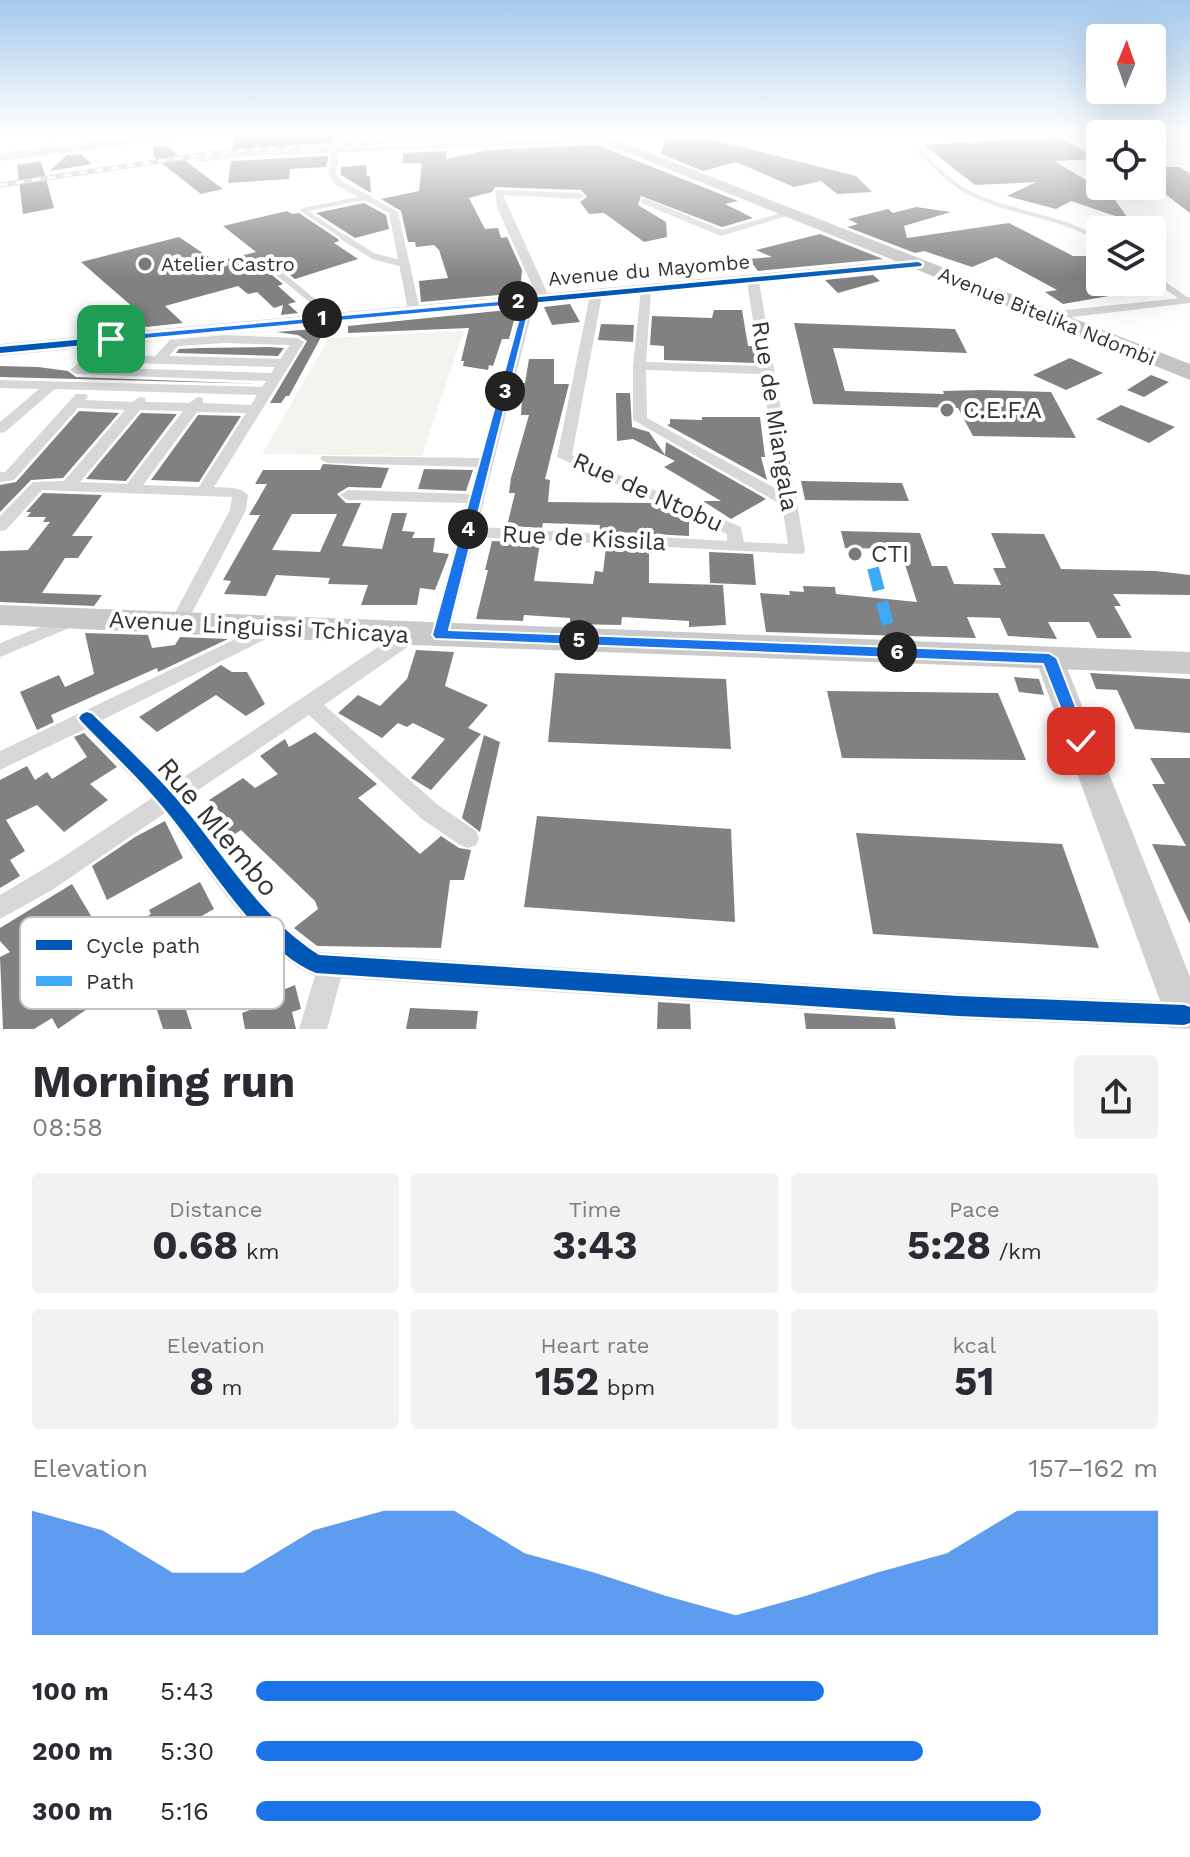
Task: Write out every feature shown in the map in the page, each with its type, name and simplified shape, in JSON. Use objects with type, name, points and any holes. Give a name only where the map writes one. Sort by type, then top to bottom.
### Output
[{"type":"highway","name":"Avenue Bitelika Ndombi","points":[[712,183],[1190,373]]},
{"type":"main road","name":"Avenue Linguissi Tchicaya","points":[[0,615],[426,635],[1190,663]]},
{"type":"street","points":[[344,183],[393,212],[414,310]]},
{"type":"street","points":[[0,908],[41,886],[167,800],[426,635],[468,532],[486,463],[537,300],[498,192],[579,196]]},
{"type":"street","points":[[644,201],[721,233],[788,214]]},
{"type":"street","name":"Avenue du Mayombe","points":[[0,350],[333,317],[753,282],[918,264]]},
{"type":"street","name":"Rue de Miangala","points":[[753,282],[797,550]]},
{"type":"street","points":[[645,291],[639,366],[640,420],[790,503]]},
{"type":"street","name":"Rue de Ntobu","points":[[596,295],[564,457],[735,531],[736,546]]},
{"type":"street","points":[[1048,316],[1188,300]]},
{"type":"street","points":[[69,485],[162,375],[174,343],[224,339],[298,342],[204,491]]},
{"type":"street","points":[[275,377],[76,370],[89,358],[284,363]]},
{"type":"street","points":[[133,487],[228,361]]},
{"type":"street","points":[[639,366],[766,370]]},
{"type":"street","points":[[0,384],[265,391]]},
{"type":"street","points":[[0,429],[52,385]]},
{"type":"street","points":[[0,477],[9,477],[91,387]]},
{"type":"street","points":[[74,404],[255,409]]},
{"type":"street","points":[[327,459],[486,463]]},
{"type":"street","points":[[0,526],[38,485],[237,493],[241,499],[238,510],[179,622]]},
{"type":"street","points":[[348,495],[476,499]]},
{"type":"street","name":"Rue de Kissila","points":[[468,532],[797,550]]},
{"type":"street","points":[[0,650],[74,619]]},
{"type":"street","points":[[0,761],[272,627]]},
{"type":"street","points":[[1049,658],[1187,1022]]},
{"type":"street","points":[[312,706],[430,812],[468,838]]},
{"type":"street","name":"Rue Mlembo","points":[[87,718],[167,800],[263,917]]},
{"type":"street","name":"Rue Mlembo","points":[[284,941],[300,956],[316,964],[331,966],[1187,1022]]},
{"type":"street","points":[[313,1029],[331,966]]},
{"type":"lane","points":[[955,183],[964,191],[1050,216],[1086,233]]},
{"type":"lane","points":[[370,197],[303,210],[373,256],[404,264]]},
{"type":"lane","points":[[277,272],[333,317]]},
{"type":"lane","points":[[1166,285],[1188,300]]},
{"type":"shaded area","points":[[464,331],[422,456],[262,454],[329,338]]},
{"type":"building","points":[[19,183],[47,183],[54,208],[23,214]]},
{"type":"building","points":[[187,183],[215,183],[223,189],[201,194]]},
{"type":"building","points":[[354,183],[370,183],[371,193]]},
{"type":"building","points":[[420,183],[693,183],[738,201],[725,204],[753,218],[722,227],[641,196],[638,205],[666,222],[667,237],[644,242],[604,213],[589,214],[580,202],[587,197],[581,190],[495,187],[492,192],[469,198],[485,229],[498,228],[501,238],[507,237],[522,270],[520,293],[421,302],[419,281],[448,278],[439,250],[434,245],[416,247],[415,242],[408,242],[401,211],[381,199],[419,191]]},
{"type":"building","points":[[785,183],[812,183],[794,187]]},
{"type":"building","points":[[823,183],[863,183],[872,192],[837,194]]},
{"type":"building","points":[[972,183],[1015,183],[975,185]]},
{"type":"building","points":[[1034,183],[1086,183],[1086,200],[1115,200],[1126,216],[1115,216],[1071,201],[1056,209],[1007,196]]},
{"type":"building","points":[[1166,183],[1190,183],[1190,213],[1166,195]]},
{"type":"building","points":[[364,203],[386,215],[389,229],[355,238],[316,213]]},
{"type":"building","points":[[916,207],[951,212],[904,226],[907,238],[1009,223],[1073,256],[1086,256],[1086,296],[1109,296],[1063,304],[1045,292],[1057,290],[996,257],[972,267],[924,251],[915,253],[847,227],[858,224],[848,219],[888,209],[893,213]]},
{"type":"building","points":[[287,211],[299,213],[338,239],[334,243],[358,259],[295,279],[280,267],[273,268],[272,275],[283,284],[278,286],[296,302],[288,304],[298,313],[281,315],[283,305],[274,308],[257,292],[248,294],[238,286],[165,306],[183,323],[146,327],[129,310],[135,309],[81,262],[179,237],[216,262],[256,252],[223,226]]},
{"type":"building","points":[[820,234],[883,259],[758,271],[749,259],[772,257],[756,250]]},
{"type":"building","points":[[873,275],[880,281],[838,293],[825,280]]},
{"type":"building","points":[[570,304],[580,322],[552,325],[544,307]]},
{"type":"building","points":[[517,309],[509,339],[502,339],[493,366],[489,365],[488,370],[463,366],[464,361],[461,361],[469,328],[348,333],[348,326]]},
{"type":"building","points":[[714,310],[742,310],[748,346],[754,346],[756,363],[664,360],[664,346],[650,345],[652,316],[712,318]]},
{"type":"building","points":[[794,323],[955,329],[967,353],[833,348],[845,391],[944,394],[943,391],[982,390],[1051,392],[1076,438],[973,436],[958,408],[813,404]]},
{"type":"building","points":[[601,324],[634,325],[633,342],[598,340]]},
{"type":"building","points":[[326,328],[289,396],[281,403],[270,403],[307,341],[298,335],[276,332]]},
{"type":"building","points":[[284,348],[278,356],[176,353],[179,349]]},
{"type":"building","points":[[1070,358],[1103,373],[1066,390],[1033,375]]},
{"type":"building","points":[[529,359],[554,359],[554,384],[569,384],[545,479],[550,480],[548,502],[651,503],[689,520],[689,536],[599,531],[600,525],[543,523],[542,528],[507,526],[515,493],[509,493],[511,478],[529,415],[521,415],[522,398],[518,398],[520,383],[525,383]]},
{"type":"building","points":[[0,366],[68,371],[76,377],[261,384],[0,377]]},
{"type":"building","points":[[1151,375],[1169,382],[1144,397],[1127,390]]},
{"type":"building","points":[[616,393],[630,393],[632,427],[649,432],[665,455],[666,442],[766,499],[731,519],[703,501],[721,501],[664,467],[675,461],[633,439],[617,441]]},
{"type":"building","points":[[1121,405],[1175,427],[1149,443],[1096,419]]},
{"type":"building","points":[[79,411],[119,413],[63,478],[31,480],[0,512],[0,485],[16,482]]},
{"type":"building","points":[[141,413],[177,414],[126,481],[86,479]]},
{"type":"building","points":[[198,415],[241,416],[199,482],[151,480]]},
{"type":"building","points":[[702,417],[760,417],[765,457],[761,457],[767,480],[667,425],[670,419],[702,420]]},
{"type":"building","points":[[323,464],[389,468],[381,488],[348,487],[337,494],[346,503],[361,503],[342,546],[382,549],[392,513],[407,513],[402,531],[415,532],[412,538],[435,538],[433,552],[449,554],[435,590],[420,588],[417,605],[361,605],[368,585],[328,584],[330,578],[276,575],[266,596],[224,594],[231,581],[223,580],[260,515],[249,515],[267,484],[255,484],[263,470],[320,470]],"holes":[[[292,514],[337,514],[320,552],[272,550]]]},
{"type":"building","points":[[424,469],[473,470],[466,491],[418,489]]},
{"type":"building","points":[[801,481],[902,483],[909,501],[805,500]]},
{"type":"building","points":[[43,493],[102,495],[72,536],[93,536],[78,558],[65,558],[42,593],[102,595],[94,606],[0,602],[0,551],[28,550],[50,522],[43,522],[46,517],[27,517],[31,512],[26,512]]},
{"type":"building","points":[[841,531],[920,533],[932,566],[947,566],[954,584],[1001,585],[993,568],[1006,568],[991,533],[1044,534],[1061,569],[1156,571],[1190,575],[1190,595],[1113,594],[1121,606],[1114,606],[1132,638],[1097,638],[1089,622],[1048,622],[1057,639],[1008,636],[1000,618],[967,617],[976,638],[766,632],[760,593],[790,595],[789,591],[804,592],[803,586],[835,587],[836,594],[917,602],[900,549],[845,548]]},
{"type":"building","points":[[492,541],[540,543],[534,581],[593,584],[595,571],[603,572],[606,547],[649,549],[649,583],[723,585],[726,625],[689,627],[689,621],[622,617],[621,625],[570,624],[570,618],[524,615],[523,621],[476,619]]},
{"type":"building","points":[[709,552],[753,554],[756,585],[710,583]]},
{"type":"building","points":[[85,633],[148,635],[152,648],[175,645],[180,637],[228,639],[158,672],[157,668],[51,715],[54,722],[37,730],[20,692],[59,675],[65,687],[94,674]]},
{"type":"building","points":[[416,650],[454,652],[445,686],[488,705],[468,728],[481,734],[431,790],[411,778],[445,739],[413,723],[407,727],[398,723],[382,738],[338,713],[358,695],[380,706],[407,679]]},
{"type":"building","points":[[221,665],[232,672],[247,672],[265,704],[246,716],[216,695],[157,732],[139,717]]},
{"type":"building","points":[[555,673],[726,679],[731,749],[548,742]]},
{"type":"building","points":[[1090,673],[1190,679],[1190,733],[1135,729],[1117,690],[1096,689]]},
{"type":"building","points":[[1014,677],[1039,679],[1044,695],[1019,692]]},
{"type":"building","points":[[827,691],[998,693],[1026,760],[842,758]]},
{"type":"building","points":[[315,732],[377,784],[358,798],[420,854],[441,836],[459,848],[471,850],[464,880],[450,880],[441,948],[317,946],[294,928],[318,909],[315,901],[241,830],[220,844],[206,826],[223,815],[209,800],[243,778],[255,788],[278,774],[260,756],[285,739],[289,747]]},
{"type":"building","points":[[84,733],[117,767],[90,784],[108,800],[64,832],[37,805],[6,820],[25,851],[10,860],[20,876],[0,888],[0,780],[27,766],[35,780],[47,772],[52,779],[87,757],[74,737]]},
{"type":"building","points":[[484,735],[500,742],[480,832],[462,818]]},
{"type":"building","points":[[1150,758],[1190,758],[1190,924],[1152,844],[1186,846],[1152,784],[1165,784]]},
{"type":"building","points":[[537,816],[731,829],[735,922],[524,907]]},
{"type":"building","points":[[165,821],[183,858],[107,900],[92,866]]},
{"type":"building","points":[[856,833],[1062,844],[1099,948],[873,934]]},
{"type":"building","points":[[200,882],[214,909],[200,917],[146,917],[151,914],[149,910]]},
{"type":"building","points":[[72,884],[92,917],[20,917],[20,1009],[87,1009],[58,1029],[52,1018],[34,1029],[3,1029],[0,957],[10,952],[0,941],[0,928]]},
{"type":"building","points":[[295,985],[301,1009],[292,1012],[296,1029],[245,1029],[242,1013],[252,1009],[284,1009],[284,989]]},
{"type":"building","points":[[658,1002],[690,1004],[691,1029],[657,1029]]},
{"type":"building","points":[[410,1008],[478,1011],[476,1029],[406,1029]]},
{"type":"building","points":[[157,1009],[186,1009],[192,1029],[163,1029]]},
{"type":"building","points":[[804,1013],[894,1018],[896,1029],[806,1029]]},
{"type":"railway","points":[[0,185],[13,183]]},
{"type":"marked path","points":[[873,568],[895,652]]},
{"type":"cycle path","points":[[0,350],[918,264]]},
{"type":"cycle path","points":[[87,718],[169,802],[261,917]]},
{"type":"cycle path","points":[[284,940],[316,964],[958,1006],[1184,1015]]},
{"type":"place","name":"Atelier Castro","points":[[145,264]]},
{"type":"place","name":"C.E.F.A","points":[[947,410]]},
{"type":"place","name":"CTI","points":[[855,554]]},
{"type":"route","points":[[111,339],[529,300],[440,635],[1049,658],[1081,741]]}]
